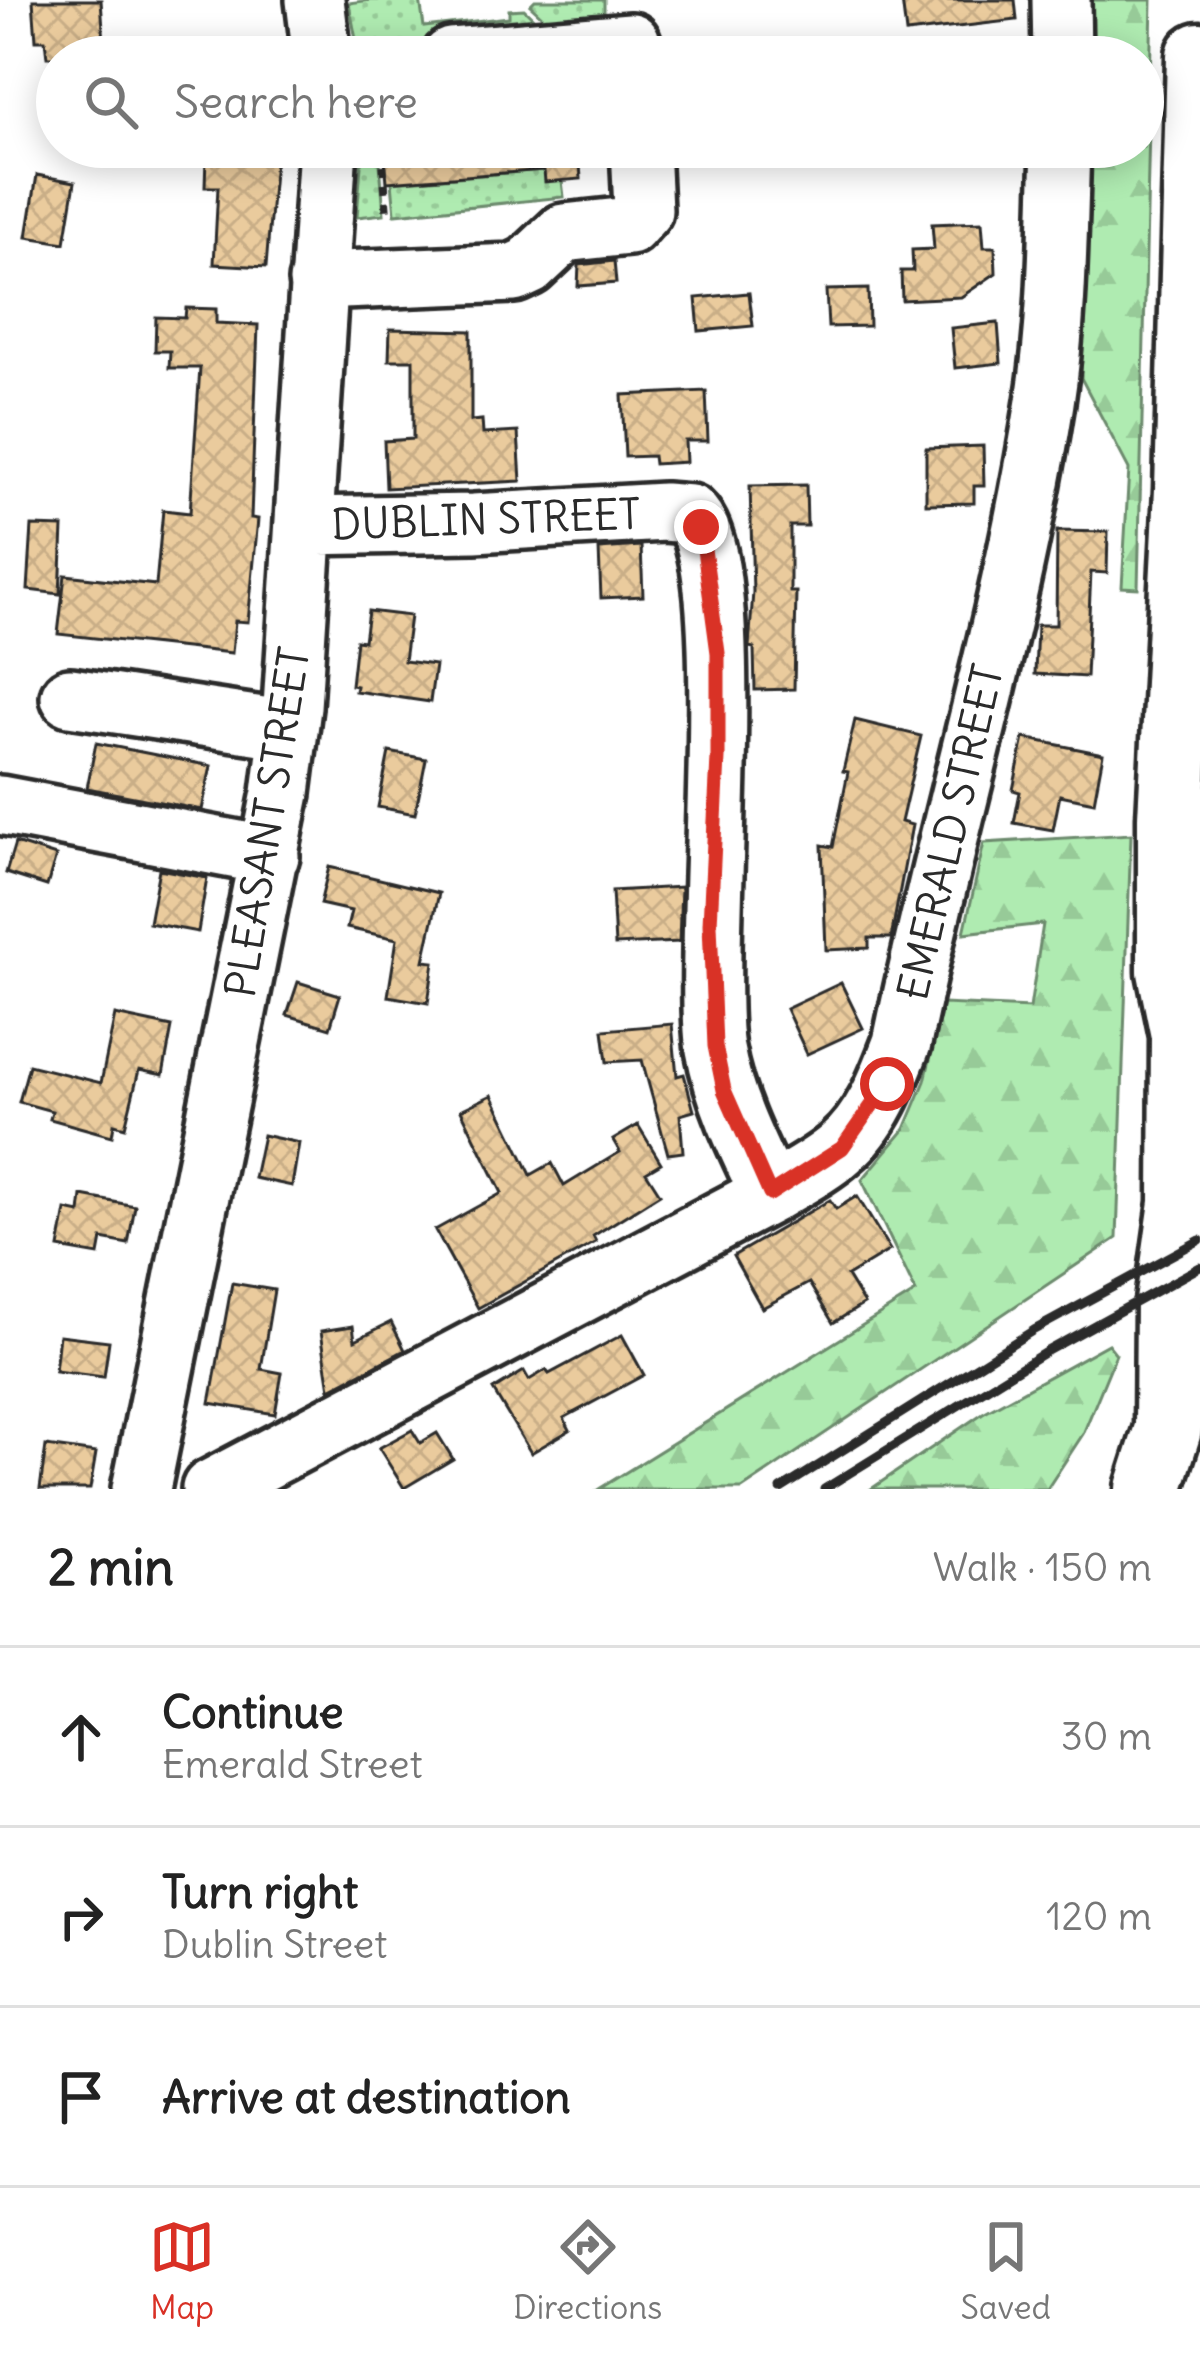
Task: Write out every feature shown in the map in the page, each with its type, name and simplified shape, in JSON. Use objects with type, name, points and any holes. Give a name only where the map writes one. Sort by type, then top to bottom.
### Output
[{"type":"main road","points":[[1149,1489],[1168,1429],[1169,1302],[1191,1228],[1192,1010],[1172,971],[1172,818],[1188,490],[1200,56]]},
{"type":"main road","points":[[1181,575],[1200,660]]},
{"type":"main road","points":[[1165,1489],[1200,1466]]},
{"type":"street","points":[[315,0],[319,36]]},
{"type":"street","points":[[1061,0],[1062,36]]},
{"type":"street","name":"PLEASANT STREET","points":[[141,1489],[270,856],[289,730],[326,168]]},
{"type":"street","points":[[318,281],[514,273],[529,266],[564,233],[629,226],[643,210],[641,168]]},
{"type":"street","name":"EMERALD STREET","points":[[211,1489],[770,1194],[842,1148],[887,1084],[902,1043],[975,733],[1045,403],[1060,168]]},
{"type":"street","name":"DUBLIN STREET","points":[[304,526],[474,523],[664,512],[690,514],[699,522],[706,544],[718,653],[710,924],[715,1046],[724,1090],[770,1194]]},
{"type":"street","points":[[70,697],[289,730]]},
{"type":"street","points":[[0,806],[270,856]]},
{"type":"path","points":[[384,168],[387,214]]},
{"type":"green space","points":[[420,0],[424,27],[509,17],[509,10],[524,9],[549,33],[355,36],[349,3]]},
{"type":"green space","points":[[535,0],[604,0],[604,21],[557,30],[530,5]]},
{"type":"green space","points":[[1089,0],[1152,0],[1151,36],[1090,36]]},
{"type":"green space","points":[[361,168],[380,168],[384,214],[357,217]]},
{"type":"green space","points":[[1089,168],[1148,168],[1138,588],[1122,587],[1129,469],[1081,378]]},
{"type":"green space","points":[[544,170],[562,181],[564,197],[395,214],[392,182]]},
{"type":"green space","points":[[1131,834],[1117,1238],[742,1489],[599,1489],[916,1292],[862,1180],[905,1129],[925,1081],[943,1004],[1030,1008],[1043,924],[964,933],[984,843]]},
{"type":"green space","points":[[1108,1344],[1116,1354],[1083,1434],[1047,1489],[871,1489],[983,1413]]},
{"type":"building","points":[[33,0],[101,0],[104,36],[36,36],[36,40]]},
{"type":"building","points":[[902,0],[1015,0],[1017,20],[906,33]]},
{"type":"building","points":[[206,168],[274,168],[266,267],[214,264],[218,187],[205,187]]},
{"type":"building","points":[[386,168],[580,168],[581,179],[545,182],[544,170],[387,182]]},
{"type":"building","points":[[37,175],[75,182],[65,243],[27,237]]},
{"type":"building","points":[[982,222],[984,247],[995,247],[996,273],[961,297],[902,300],[901,271],[913,271],[912,250],[934,249],[932,224]]},
{"type":"building","points":[[614,261],[616,283],[578,286],[579,265]]},
{"type":"building","points":[[868,289],[869,326],[828,327],[826,290]]},
{"type":"building","points":[[749,293],[753,326],[699,331],[696,298]]},
{"type":"building","points":[[186,308],[216,309],[216,323],[258,325],[251,518],[258,519],[248,622],[235,621],[232,653],[58,634],[65,575],[156,585],[163,510],[190,513],[200,368],[169,368],[170,351],[155,351],[156,317],[185,318]]},
{"type":"building","points":[[998,323],[1001,363],[955,368],[951,328]]},
{"type":"building","points":[[390,329],[471,331],[471,421],[482,420],[483,434],[518,432],[521,481],[386,488],[384,441],[413,439],[413,360],[389,360]]},
{"type":"building","points":[[706,391],[708,441],[685,441],[686,462],[654,464],[653,456],[625,457],[622,395]]},
{"type":"building","points":[[983,446],[984,486],[974,486],[974,503],[926,504],[926,448]]},
{"type":"building","points":[[806,485],[807,526],[790,526],[790,592],[796,592],[794,689],[755,690],[754,648],[749,647],[753,592],[750,486]]},
{"type":"building","points":[[32,526],[63,527],[60,594],[28,590]]},
{"type":"building","points":[[1057,531],[1108,532],[1107,573],[1091,572],[1086,677],[1035,674],[1037,625],[1056,625]]},
{"type":"building","points":[[641,546],[643,596],[601,598],[599,549]]},
{"type":"building","points":[[368,611],[410,616],[404,661],[435,665],[430,702],[355,691],[356,686],[351,685],[356,640],[364,641]]},
{"type":"building","points":[[855,720],[921,736],[901,822],[912,825],[891,938],[869,938],[869,948],[826,950],[822,845],[833,847]]},
{"type":"building","points":[[1024,738],[1103,754],[1094,802],[1060,795],[1053,830],[1014,823],[1020,792],[1013,790]]},
{"type":"building","points":[[96,743],[211,766],[202,810],[87,788]]},
{"type":"building","points":[[389,752],[426,759],[415,814],[378,807]]},
{"type":"building","points":[[15,843],[56,856],[47,886],[6,873]]},
{"type":"building","points":[[329,867],[439,893],[424,961],[434,962],[428,1003],[388,996],[397,939],[347,928],[351,911],[320,904]]},
{"type":"building","points":[[159,869],[207,878],[198,932],[149,923]]},
{"type":"building","points":[[681,887],[679,942],[615,945],[612,891]]},
{"type":"building","points":[[298,982],[340,995],[330,1028],[287,1015]]},
{"type":"building","points":[[841,983],[863,1028],[807,1054],[786,1009]]},
{"type":"building","points":[[115,1015],[172,1027],[163,1075],[139,1070],[125,1127],[114,1124],[112,1136],[50,1119],[52,1111],[19,1102],[29,1065],[101,1083]]},
{"type":"building","points":[[672,1024],[677,1076],[684,1074],[694,1111],[680,1115],[683,1152],[668,1154],[642,1060],[607,1062],[603,1030]]},
{"type":"building","points":[[492,1095],[531,1175],[552,1163],[564,1186],[620,1152],[613,1140],[638,1125],[661,1163],[646,1172],[660,1194],[593,1236],[596,1242],[478,1308],[435,1230],[502,1193],[461,1110]]},
{"type":"building","points":[[263,1135],[299,1143],[292,1186],[254,1178]]},
{"type":"building","points":[[82,1196],[135,1206],[128,1244],[102,1239],[99,1255],[59,1248],[66,1210],[80,1213]]},
{"type":"building","points":[[857,1196],[890,1250],[847,1276],[864,1304],[833,1323],[809,1283],[762,1308],[733,1256],[830,1200],[836,1209]]},
{"type":"building","points":[[232,1283],[274,1290],[261,1369],[282,1373],[275,1414],[210,1403]]},
{"type":"building","points":[[391,1322],[405,1350],[330,1389],[321,1331],[353,1326],[355,1340]]},
{"type":"building","points":[[59,1335],[109,1341],[104,1377],[55,1371]]},
{"type":"building","points":[[622,1335],[644,1375],[564,1418],[570,1430],[531,1453],[493,1390],[524,1371],[529,1380],[546,1370],[549,1374]]},
{"type":"building","points":[[412,1430],[420,1443],[437,1433],[453,1459],[404,1488],[379,1448]]},
{"type":"building","points":[[46,1446],[96,1453],[90,1489],[40,1489]]},
{"type":"railway","points":[[781,1489],[1034,1330],[1200,1240]]},
{"type":"railway","points":[[824,1489],[1047,1351],[1200,1267]]},
{"type":"route","points":[[701,527],[718,653],[710,924],[715,1046],[724,1090],[770,1194],[842,1148],[887,1084]]}]
